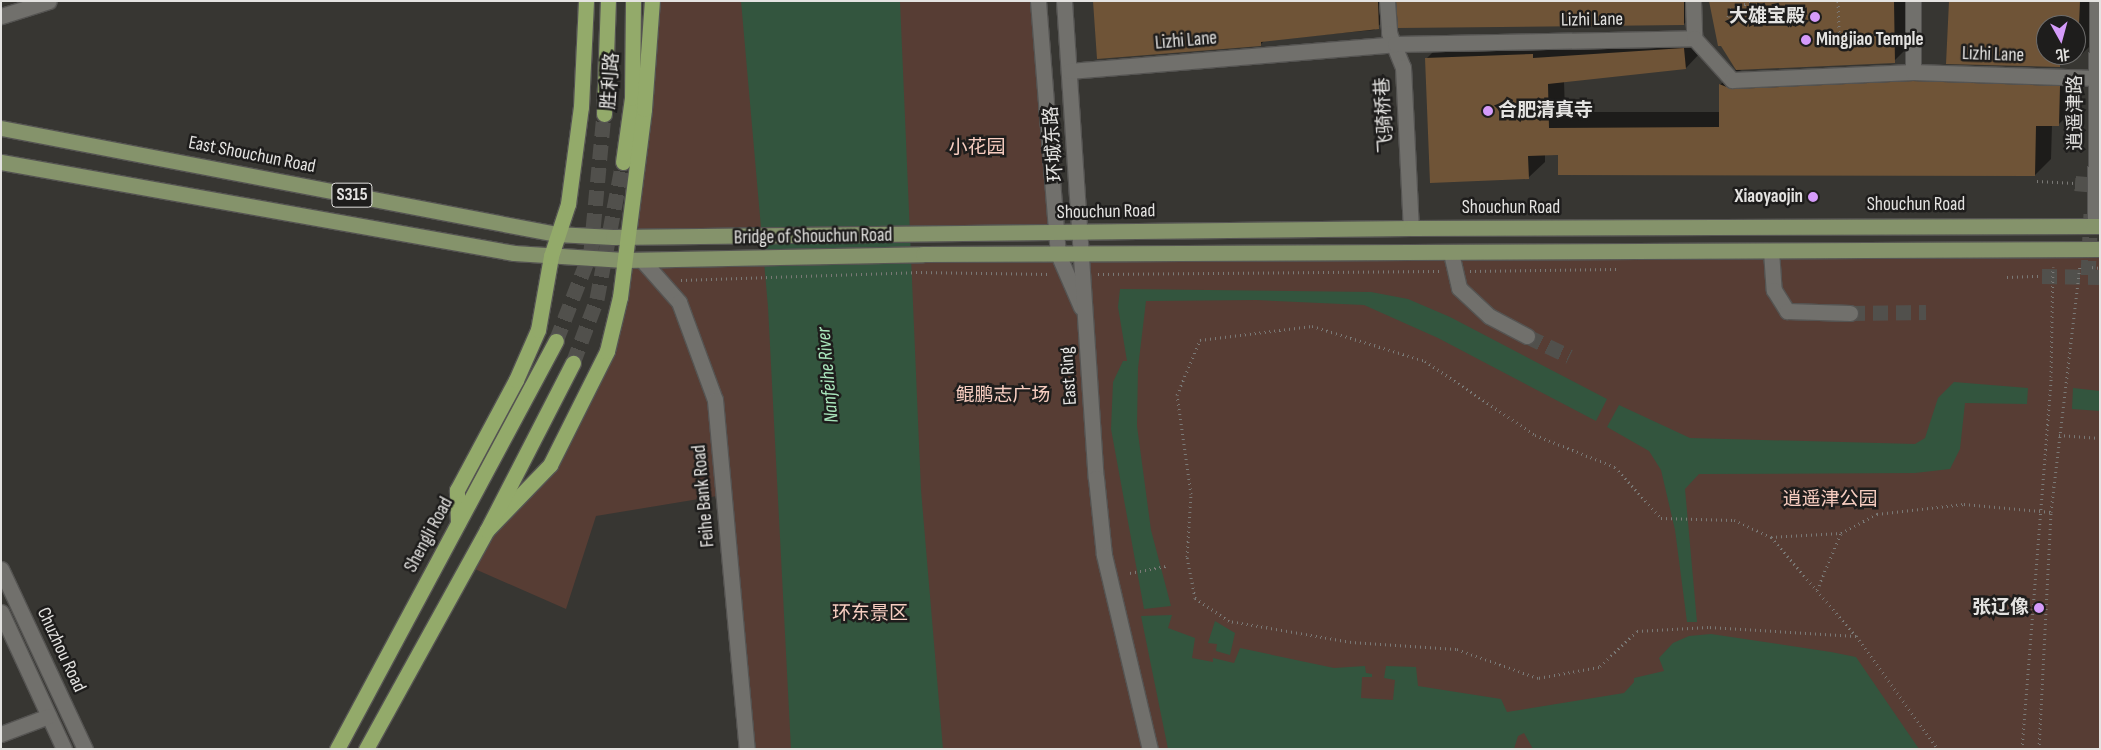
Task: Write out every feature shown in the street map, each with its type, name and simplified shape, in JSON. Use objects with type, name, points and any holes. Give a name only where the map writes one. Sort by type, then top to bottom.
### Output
[{"type":"highway","points":[[458,524],[457,490],[516,380],[538,330],[550,256],[556,234],[568,204],[581,107],[586,1]]},
{"type":"highway","name":"胜利路","points":[[604,114],[608,1]]},
{"type":"highway","name":"胜利路","points":[[623,162],[632,98],[633,1]]},
{"type":"highway","points":[[487,530],[550,465],[607,352],[624,260],[644,109],[652,1]]},
{"type":"highway","name":"Shengli Road","points":[[336,749],[556,341]]},
{"type":"highway","points":[[366,749],[487,530],[573,363]]},
{"type":"main road","name":"East Shouchun Road","points":[[1,128],[556,234],[626,237],[704,237]]},
{"type":"main road","name":"S315","points":[[1,162],[514,253],[642,260]]},
{"type":"main road","name":"Shouchun Road","points":[[922,233],[1411,228],[2098,226]]},
{"type":"main road","name":"Bridge of Shouchun Road","points":[[704,237],[922,233]]},
{"type":"main road","points":[[1058,254],[2100,249]]},
{"type":"main road","name":"Bridge of Shouchun Road","points":[[642,260],[923,254],[1058,254]]},
{"type":"street","points":[[1,16],[49,1]]},
{"type":"street","name":"East Ring","points":[[1038,1],[1058,254],[1084,314],[1104,555],[1150,749]]},
{"type":"street","name":"环城东路","points":[[1064,1],[1081,231],[1084,314]]},
{"type":"street","name":"飞骑桥巷","points":[[1387,1],[1390,33],[1403,67],[1411,228]]},
{"type":"street","points":[[1693,1],[1694,38]]},
{"type":"street","points":[[1912,72],[1913,1]]},
{"type":"street","name":"逍遥津路","points":[[2098,1],[2098,226]]},
{"type":"street","name":"Lizhi Lane","points":[[1069,71],[1395,44],[1694,38],[1732,80],[1912,72],[2097,70]]},
{"type":"street","points":[[1771,251],[1774,290],[1787,311],[1850,313]]},
{"type":"street","points":[[1450,253],[1459,288],[1489,316],[1526,336]]},
{"type":"street","name":"Feihe Bank Road","points":[[642,260],[678,302],[715,400],[747,749]]},
{"type":"street","name":"Chuzhou Road","points":[[1,569],[85,749]]},
{"type":"street","name":"Chuzhou Road","points":[[1,612],[64,749]]},
{"type":"street","points":[[1,734],[49,716]]},
{"type":"path","points":[[1728,17],[1730,9],[1754,1]]},
{"type":"path","points":[[1838,1],[1839,37]]},
{"type":"path","points":[[2037,181],[2075,183]]},
{"type":"path","points":[[2022,749],[2051,377],[2053,266]]},
{"type":"path","points":[[2044,267],[2062,266]]},
{"type":"path","points":[[2070,266],[2100,268]]},
{"type":"path","points":[[2039,749],[2051,512],[2078,266]]},
{"type":"path","points":[[1083,274],[1628,269]]},
{"type":"path","points":[[660,281],[916,272],[1067,274]]},
{"type":"path","points":[[2007,277],[2042,276]]},
{"type":"path","points":[[1856,636],[1708,627],[1637,631],[1599,667],[1538,678],[1456,649],[1351,642],[1228,621],[1195,598],[1187,557],[1191,494],[1178,396],[1200,340],[1312,326],[1425,361],[1535,435],[1615,467],[1661,518],[1734,520],[1771,537],[1856,636],[1938,749]]},
{"type":"path","points":[[2058,435],[2100,438]]},
{"type":"path","points":[[1771,537],[1841,533],[1877,514],[1964,504],[2051,512]]},
{"type":"path","points":[[1817,590],[1841,533]]},
{"type":"path","points":[[1130,573],[1167,566]]},
{"type":"green space","name":"小花园","points":[[652,1],[1038,1],[1057,232],[626,237]]},
{"type":"green space","name":"逍遥津公园","points":[[2100,249],[2100,749],[747,749],[723,495],[596,516],[566,609],[468,566],[487,530],[550,465],[607,351],[624,260],[1058,254],[1084,313],[1082,253]]},
{"type":"water","name":"Nanfeihe River","points":[[741,1],[900,1],[921,490],[943,749],[791,749],[768,307]]},
{"type":"water","points":[[1120,289],[1371,292],[1408,299],[1450,317],[1607,399],[1596,421],[1438,338],[1364,305],[1256,300],[1146,301],[1138,368],[1137,426],[1151,530],[1171,606],[1144,609],[1111,429],[1113,382],[1123,361],[1127,361],[1118,307]]},
{"type":"water","points":[[1954,382],[2028,388],[2027,404],[1965,403],[1960,449],[1950,469],[1915,473],[1699,474],[1685,489],[1697,622],[1687,622],[1675,530],[1661,470],[1649,451],[1607,427],[1619,405],[1690,438],[1915,444],[1925,438],[1938,398]]},
{"type":"water","points":[[2073,388],[2100,391],[2100,411],[2072,409]]},
{"type":"water","points":[[1172,615],[1168,628],[1195,638],[1192,658],[1213,662],[1213,658],[1234,663],[1240,648],[1334,668],[1365,666],[1366,673],[1372,674],[1372,677],[1362,677],[1361,698],[1393,700],[1395,680],[1384,678],[1386,666],[1416,667],[1418,686],[1501,699],[1507,712],[1624,693],[1634,682],[1634,678],[1664,671],[1659,658],[1673,643],[1689,636],[1711,634],[1831,652],[1856,657],[1919,749],[1533,749],[1524,733],[1518,736],[1514,749],[1168,749],[1141,616]]},
{"type":"water","points":[[1215,621],[1235,633],[1230,655],[1216,651],[1217,644],[1208,643]]},
{"type":"building","points":[[1093,1],[1378,1],[1379,29],[1261,42],[1261,46],[1097,59]]},
{"type":"building","points":[[1396,1],[1684,1],[1684,25],[1398,28]]},
{"type":"building","name":"Mingjiao Temple","points":[[1709,1],[1894,1],[1895,63],[1736,70],[1721,46],[1718,46]]},
{"type":"building","points":[[1949,1],[2080,1],[2079,15],[2036,15],[2036,65],[2060,65],[2060,67],[1946,64]]},
{"type":"building","points":[[1684,48],[1686,69],[1548,84],[1549,128],[1719,127],[1719,84],[1732,89],[1913,81],[2060,86],[2059,126],[2036,126],[2035,176],[1558,175],[1558,155],[1528,156],[1529,179],[1430,183],[1425,58],[1533,54],[1533,58]]},
{"type":"tunnel","points":[[556,341],[591,251],[604,114]]},
{"type":"tunnel","points":[[573,363],[597,299],[623,162]]},
{"type":"tunnel","points":[[2075,183],[2100,185]]},
{"type":"tunnel","points":[[2088,275],[2091,213]]},
{"type":"tunnel","points":[[2042,276],[2100,277]]},
{"type":"tunnel","points":[[1850,313],[1926,312]]},
{"type":"tunnel","points":[[1527,336],[1569,356]]},
{"type":"place","name":"大雄宝殿","points":[[1815,17]]},
{"type":"place","name":"Mingjiao Temple","points":[[1806,40]]},
{"type":"place","name":"合肥清真寺","points":[[1488,111]]},
{"type":"place","name":"Xiaoyaojin","points":[[1813,197]]},
{"type":"place","name":"张辽像","points":[[2039,608]]},
{"type":"park label","name":"鲲鹏志广场","points":[[1003,396]]},
{"type":"park label","name":"环东景区","points":[[870,614]]}]
